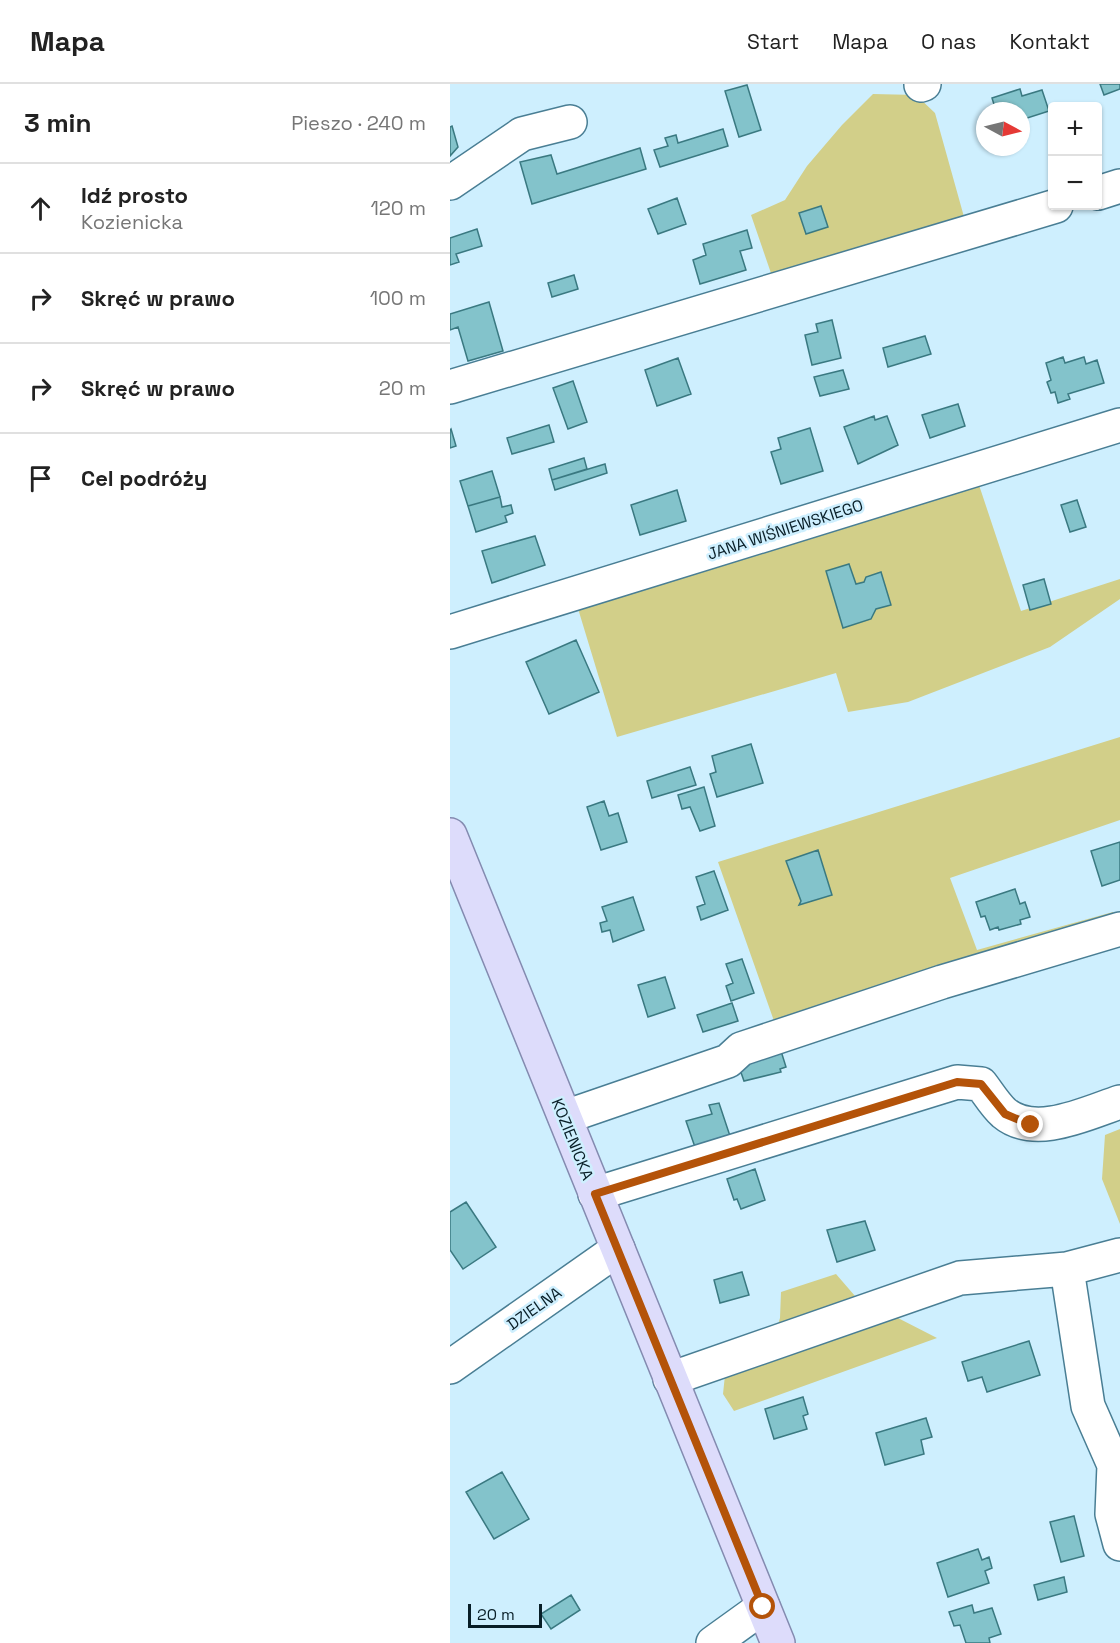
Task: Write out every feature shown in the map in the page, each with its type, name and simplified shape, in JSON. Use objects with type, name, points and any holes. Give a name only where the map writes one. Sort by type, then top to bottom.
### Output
[{"type":"main road","name":"KOZIENICKA","points":[[450,834],[778,1643]]},
{"type":"street","points":[[450,183],[522,134],[570,122]]},
{"type":"street","points":[[1102,192],[1120,186]]},
{"type":"street","points":[[450,387],[1048,208]]},
{"type":"street","name":"JANA WIŚNIEWSKIEGO","points":[[450,632],[1120,424]]},
{"type":"street","points":[[565,1117],[728,1061],[741,1049],[942,982],[1120,929]]},
{"type":"street","points":[[595,1194],[957,1082],[981,1084],[1005,1114],[1031,1125],[1069,1119],[1120,1102]]},
{"type":"street","name":"DZIELNA","points":[[450,1367],[618,1249]]},
{"type":"street","points":[[670,1379],[960,1278],[1067,1269],[1120,1255]]},
{"type":"street","points":[[1067,1269],[1088,1406],[1117,1464],[1112,1514],[1120,1544]]},
{"type":"street","points":[[713,1643],[763,1607]]},
{"type":"shaded area","points":[[873,94],[916,95],[935,113],[966,224],[773,279],[751,215],[785,200],[807,166],[842,125]]},
{"type":"shaded area","points":[[975,473],[1021,611],[1120,579],[1120,599],[1050,647],[908,702],[848,712],[836,673],[617,737],[576,602]]},
{"type":"shaded area","points":[[1120,737],[1120,820],[950,878],[977,950],[1113,912],[1116,922],[774,1021],[718,862]]},
{"type":"shaded area","points":[[1120,1129],[1120,1224],[1102,1179],[1105,1135]]},
{"type":"shaded area","points":[[836,1274],[855,1296],[937,1338],[734,1411],[723,1394],[725,1375],[770,1351],[780,1318],[781,1292]]},
{"type":"building","points":[[1100,84],[1120,84],[1120,89],[1104,95]]},
{"type":"building","points":[[747,85],[761,130],[739,137],[725,91]]},
{"type":"building","points":[[1020,89],[1022,96],[1042,90],[1048,111],[1030,117],[1030,102],[993,102],[992,98]]},
{"type":"building","points":[[452,126],[458,147],[450,156],[450,127]]},
{"type":"building","points":[[723,129],[728,146],[660,167],[654,150],[668,146],[665,138],[676,135],[678,143]]},
{"type":"building","points":[[640,148],[646,169],[532,204],[520,162],[551,155],[557,174]]},
{"type":"building","points":[[677,198],[686,224],[658,234],[648,209]]},
{"type":"building","points":[[821,206],[828,227],[806,234],[799,213]]},
{"type":"building","points":[[477,229],[482,246],[456,254],[459,262],[450,265],[450,238]]},
{"type":"building","points":[[747,230],[752,248],[740,251],[746,270],[700,284],[693,260],[706,255],[703,244]]},
{"type":"building","points":[[574,275],[578,289],[552,297],[548,283]]},
{"type":"building","points":[[489,302],[503,351],[468,361],[458,327],[450,330],[450,314]]},
{"type":"building","points":[[832,320],[841,358],[812,365],[805,335],[818,332],[816,324]]},
{"type":"building","points":[[925,336],[931,354],[888,367],[883,348]]},
{"type":"building","points":[[1063,357],[1065,363],[1084,357],[1086,364],[1097,360],[1104,383],[1068,394],[1070,399],[1058,403],[1055,392],[1051,393],[1047,382],[1051,380],[1046,363]]},
{"type":"building","points":[[678,358],[691,394],[657,406],[645,370]]},
{"type":"building","points":[[843,370],[849,389],[820,396],[814,377]]},
{"type":"building","points":[[573,381],[587,422],[568,429],[553,388]]},
{"type":"building","points":[[958,404],[965,426],[930,438],[922,415]]},
{"type":"building","points":[[874,416],[875,420],[887,416],[898,445],[858,464],[844,427]]},
{"type":"building","points":[[549,425],[554,442],[512,454],[507,438]]},
{"type":"building","points":[[810,428],[823,471],[781,484],[771,452],[781,449],[778,438]]},
{"type":"building","points":[[450,430],[456,446],[450,448]]},
{"type":"building","points":[[584,458],[587,469],[552,480],[549,469]]},
{"type":"building","points":[[605,464],[607,473],[555,490],[552,480]]},
{"type":"building","points":[[492,471],[500,497],[468,506],[460,481]]},
{"type":"building","points":[[677,490],[686,521],[640,535],[631,505]]},
{"type":"building","points":[[500,497],[502,507],[511,505],[513,513],[505,516],[507,522],[476,532],[468,506]]},
{"type":"building","points":[[1077,500],[1086,527],[1070,532],[1061,505]]},
{"type":"building","points":[[535,536],[545,565],[492,583],[482,551]]},
{"type":"building","points":[[849,564],[856,584],[864,582],[866,577],[881,572],[891,605],[876,609],[871,619],[843,628],[826,571]]},
{"type":"building","points":[[1044,579],[1051,604],[1030,610],[1023,585]]},
{"type":"building","points":[[576,640],[599,692],[549,714],[526,662]]},
{"type":"building","points":[[751,744],[763,783],[717,797],[710,774],[716,772],[712,756]]},
{"type":"building","points":[[690,767],[696,785],[652,798],[647,781]]},
{"type":"building","points":[[704,787],[715,826],[700,831],[690,807],[682,809],[678,795]]},
{"type":"building","points":[[604,801],[609,816],[618,813],[627,842],[601,850],[587,807]]},
{"type":"building","points":[[1120,842],[1120,880],[1102,886],[1091,851]]},
{"type":"building","points":[[818,850],[832,895],[799,905],[801,901],[786,861]]},
{"type":"building","points":[[714,871],[728,910],[701,920],[697,907],[705,904],[696,877]]},
{"type":"building","points":[[1015,889],[1020,904],[1025,902],[1030,917],[1020,920],[1021,924],[990,930],[985,916],[981,917],[976,902]]},
{"type":"building","points":[[633,897],[644,930],[613,942],[610,930],[602,932],[600,923],[607,921],[602,907]]},
{"type":"building","points":[[742,959],[754,993],[731,1001],[726,986],[733,983],[726,964]]},
{"type":"building","points":[[665,977],[675,1008],[648,1017],[638,985]]},
{"type":"building","points":[[732,1003],[738,1021],[703,1032],[697,1015]]},
{"type":"building","points":[[781,1051],[786,1067],[780,1069],[781,1072],[744,1081],[738,1064]]},
{"type":"building","points":[[719,1103],[732,1142],[697,1153],[686,1121],[712,1114],[709,1105]]},
{"type":"building","points":[[755,1169],[765,1200],[741,1209],[737,1199],[734,1200],[727,1179]]},
{"type":"building","points":[[466,1202],[496,1247],[463,1269],[450,1250],[450,1212]]},
{"type":"building","points":[[865,1221],[875,1250],[837,1262],[827,1230]]},
{"type":"building","points":[[742,1272],[749,1295],[720,1303],[714,1280]]},
{"type":"building","points":[[1029,1341],[1040,1375],[987,1392],[982,1377],[968,1381],[962,1362]]},
{"type":"building","points":[[803,1397],[808,1414],[803,1416],[807,1429],[774,1439],[765,1409]]},
{"type":"building","points":[[926,1418],[932,1437],[921,1440],[924,1454],[885,1465],[876,1433]]},
{"type":"building","points":[[502,1472],[529,1519],[494,1539],[466,1492]]},
{"type":"building","points":[[1074,1516],[1084,1556],[1061,1562],[1050,1522]]},
{"type":"building","points":[[978,1549],[982,1560],[989,1557],[992,1568],[985,1571],[989,1583],[948,1597],[937,1563]]},
{"type":"building","points":[[1064,1577],[1067,1592],[1038,1600],[1034,1585]]},
{"type":"building","points":[[571,1595],[580,1610],[551,1629],[541,1614]]},
{"type":"building","points":[[972,1605],[974,1613],[992,1608],[1001,1634],[989,1638],[990,1643],[966,1643],[960,1625],[954,1626],[949,1612]]},
{"type":"route","points":[[763,1607],[595,1194],[957,1082],[981,1084],[1005,1114],[1031,1125]]}]
